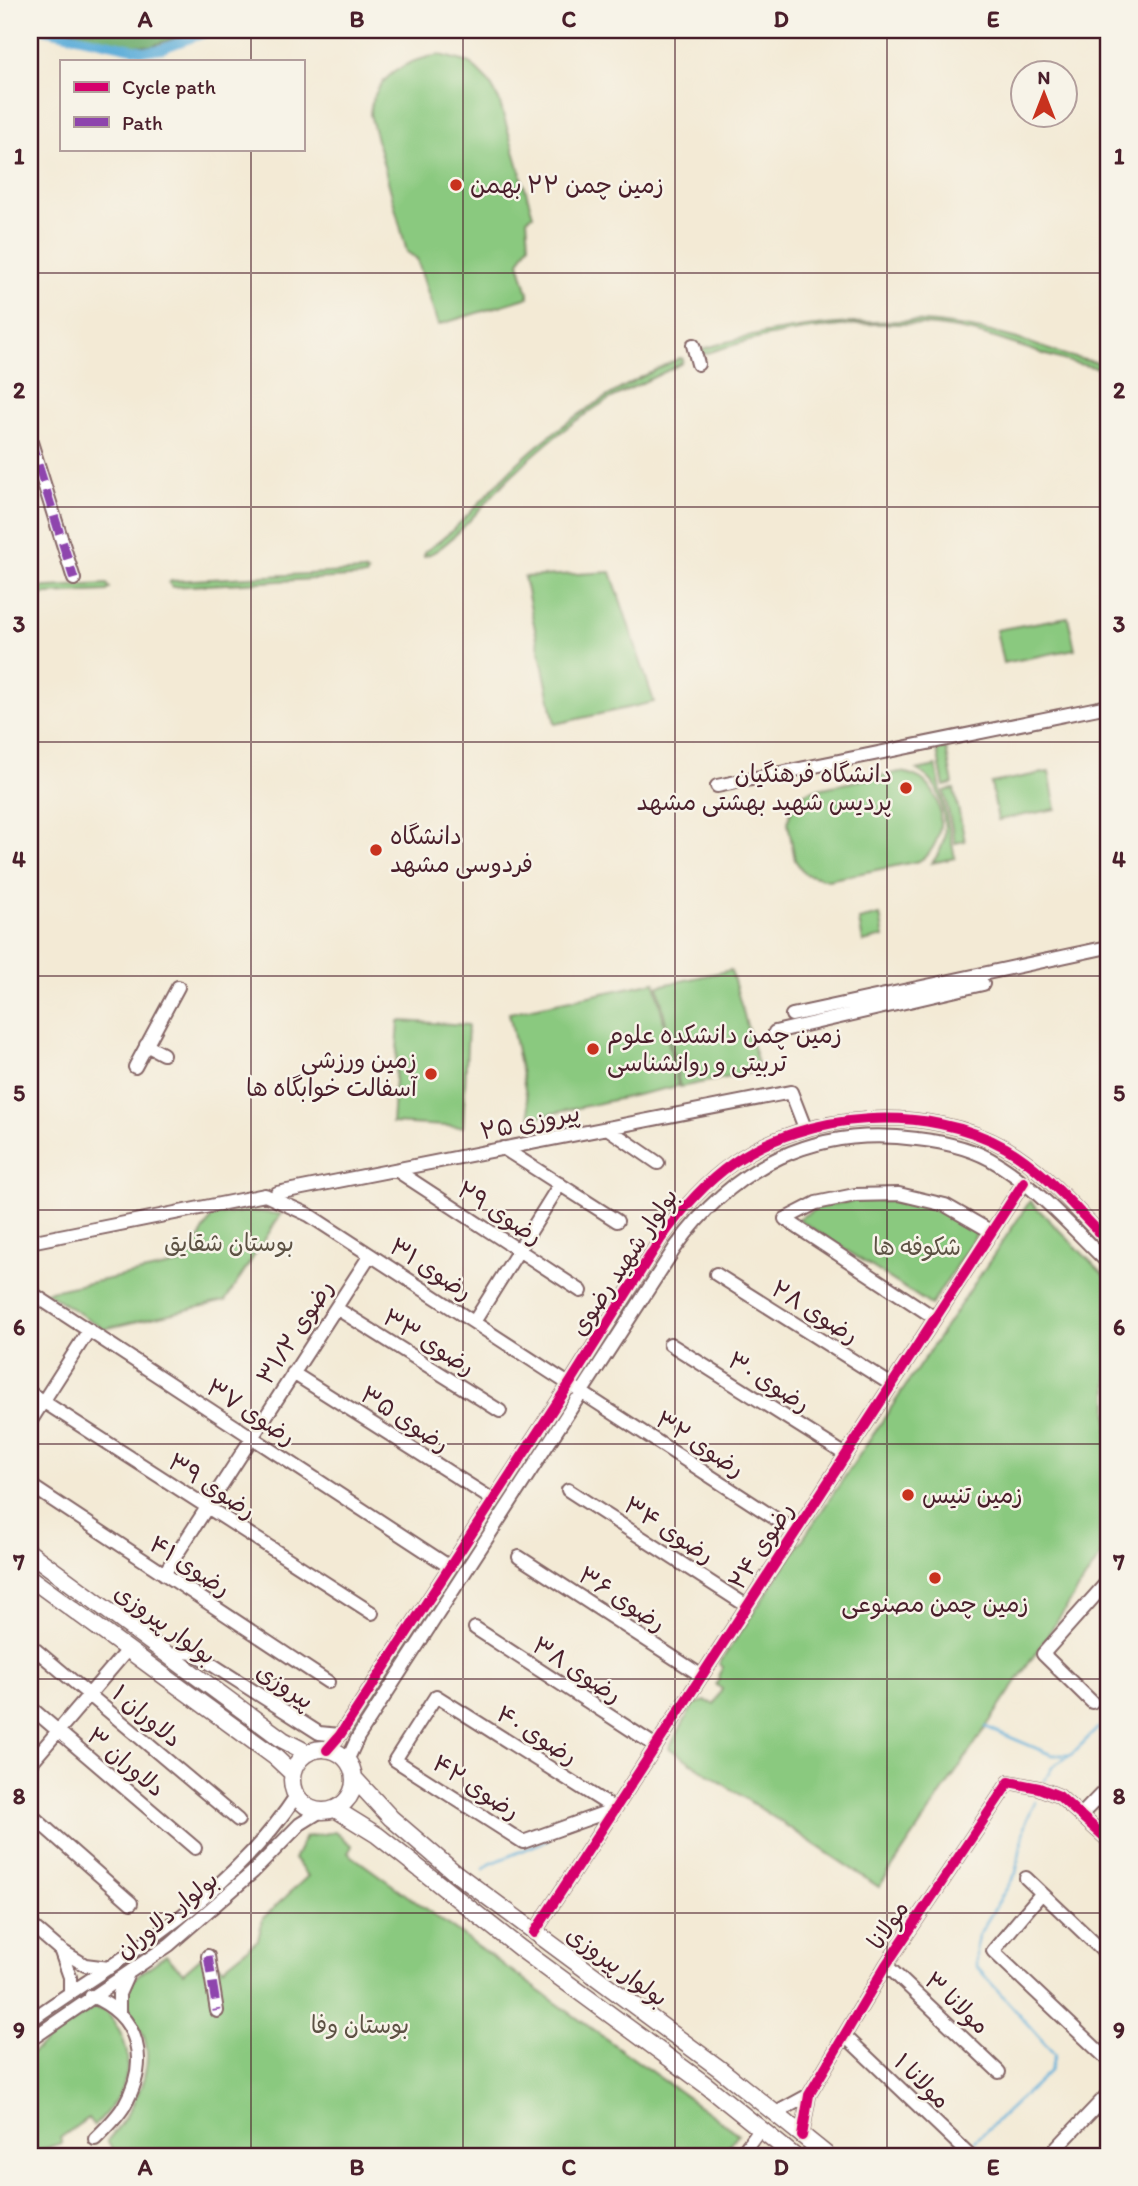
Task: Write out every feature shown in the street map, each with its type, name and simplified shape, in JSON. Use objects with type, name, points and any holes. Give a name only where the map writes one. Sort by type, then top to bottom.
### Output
[{"type":"main road","name":"بولوار پیروزی","points":[[30,1553],[283,1740],[308,1753]]},
{"type":"main road","name":"بولوار پیروزی","points":[[30,1578],[275,1757],[292,1773]]},
{"type":"main road","points":[[327,1749],[347,1761],[354,1778],[352,1790],[345,1801],[328,1810],[311,1809],[296,1796],[292,1773],[299,1760],[308,1753],[327,1749]]},
{"type":"main road","name":"بولوار پیروزی","points":[[354,1778],[391,1818],[454,1872],[720,2069],[828,2156]]},
{"type":"main road","name":"بولوار پیروزی","points":[[328,1810],[377,1835],[521,1949],[706,2085],[794,2156]]},
{"type":"street","points":[[693,345],[698,364]]},
{"type":"street","points":[[30,439],[74,579]]},
{"type":"street","points":[[717,786],[1108,706]]},
{"type":"street","points":[[792,1015],[1108,947]]},
{"type":"street","points":[[775,1032],[983,984]]},
{"type":"street","points":[[135,1067],[178,987]]},
{"type":"street","points":[[146,1045],[163,1054]]},
{"type":"street","name":"پیروزی ۲۵","points":[[30,1242],[791,1092],[805,1128]]},
{"type":"street","name":"بولوار شهید رضوی","points":[[327,1749],[341,1735],[660,1240],[703,1187],[734,1162],[805,1128],[854,1120],[903,1119],[940,1125],[976,1135],[1029,1162],[1108,1241]]},
{"type":"street","points":[[607,1128],[658,1163]]},
{"type":"street","name":"بولوار شهید رضوی","points":[[347,1761],[358,1737],[690,1227],[715,1199],[744,1176],[776,1158],[810,1145],[844,1139],[902,1137],[937,1142],[971,1151],[996,1162],[1024,1182],[1108,1263]]},
{"type":"street","points":[[503,1148],[617,1221]]},
{"type":"street","name":"رضوی ۲۹","points":[[396,1170],[581,1291]]},
{"type":"street","name":"رضوی ۲۴","points":[[534,1933],[1024,1182]]},
{"type":"street","points":[[474,1322],[559,1184]]},
{"type":"street","name":"رضوی ۳۱","points":[[271,1194],[309,1215],[582,1392]]},
{"type":"street","points":[[935,1318],[785,1219],[816,1203],[829,1200],[855,1195],[899,1194],[945,1205],[992,1232]]},
{"type":"street","name":"رضوی ۳۱/۲","points":[[164,1574],[370,1255]]},
{"type":"street","name":"رضوی ۲۸","points":[[716,1274],[892,1385]]},
{"type":"street","name":"رضوی ۳۷","points":[[30,1292],[450,1567]]},
{"type":"street","name":"رضوی ۳۳","points":[[336,1308],[500,1411]]},
{"type":"street","points":[[30,1422],[89,1330]]},
{"type":"street","name":"رضوی ۳۰","points":[[670,1344],[846,1455]]},
{"type":"street","name":"رضوی ۳۵","points":[[293,1373],[493,1500]]},
{"type":"street","name":"رضوی ۳۲","points":[[582,1392],[796,1532]]},
{"type":"street","name":"رضوی ۳۹","points":[[30,1393],[372,1614]]},
{"type":"street","name":"رضوی ۴۱","points":[[30,1485],[328,1682]]},
{"type":"street","name":"رضوی ۳۴","points":[[568,1490],[747,1606]]},
{"type":"street","name":"رضوی ۳۶","points":[[519,1557],[702,1676]]},
{"type":"street","points":[[1093,1702],[1043,1654],[1106,1590]]},
{"type":"street","name":"رضوی ۳۸","points":[[475,1628],[656,1746]]},
{"type":"street","name":"دلاوران ۱","points":[[30,1645],[238,1820]]},
{"type":"street","points":[[30,1764],[128,1649]]},
{"type":"street","name":"پیروزی","points":[[170,1656],[182,1652],[194,1653],[319,1733],[341,1735]]},
{"type":"street","name":"رضوی ۴۲","points":[[436,1696],[395,1760],[523,1842],[615,1809]]},
{"type":"street","name":"رضوی ۴۰","points":[[436,1696],[615,1809]]},
{"type":"street","name":"دلاوران ۳","points":[[30,1707],[195,1848]]},
{"type":"street","name":"مولانا","points":[[809,2095],[886,1965],[1009,1782],[1039,1788],[1059,1796],[1081,1815]]},
{"type":"street","points":[[1108,1787],[1081,1815],[1108,1840]]},
{"type":"street","name":"بولوار دلاوران","points":[[30,2021],[161,1932],[201,1899],[267,1835],[296,1796]]},
{"type":"street","name":"بولوار دلاوران","points":[[30,2040],[91,1996],[128,1974],[201,1919],[300,1824],[328,1810]]},
{"type":"street","points":[[30,1814],[131,1903]]},
{"type":"street","points":[[1026,1878],[1108,1956]]},
{"type":"street","points":[[1041,1894],[993,1951],[1108,2060]]},
{"type":"street","points":[[30,1924],[59,1949],[85,1965],[108,1968]]},
{"type":"street","points":[[59,1949],[70,1977],[70,1992]]},
{"type":"street","points":[[208,1956],[217,2011]]},
{"type":"street","name":"مولانا ۳","points":[[886,1965],[999,2071]]},
{"type":"street","points":[[119,2012],[119,1994],[128,1974]]},
{"type":"street","points":[[91,1996],[119,2012],[128,2024],[136,2044],[138,2070],[124,2106],[95,2139]]},
{"type":"street","name":"مولانا ۱","points":[[845,2036],[971,2156]]},
{"type":"street","points":[[774,2114],[809,2095]]},
{"type":"street","points":[[802,2136],[809,2095]]},
{"type":"street","points":[[1049,2156],[1107,2098]]},
{"type":"street","points":[[740,2156],[760,2129]]},
{"type":"green space","points":[[64,30],[200,30],[152,46],[127,45]]},
{"type":"green space","name":"زمین چمن ۲۲ بهمن","points":[[440,55],[470,63],[489,82],[499,100],[533,215],[527,219],[529,244],[519,262],[529,297],[438,325],[417,259],[407,252],[370,114],[377,90],[393,72],[415,61]]},
{"type":"green space","points":[[912,321],[963,326],[1001,334],[1072,357],[1108,363],[1108,369],[1060,359],[980,334],[913,324],[840,326],[767,337],[702,355],[700,350],[752,336],[805,327]]},
{"type":"green space","points":[[680,358],[683,359],[682,363],[610,399],[559,433],[513,474],[446,544],[424,556],[424,552],[463,520],[539,444],[617,391]]},
{"type":"green space","points":[[365,571],[368,573],[366,576],[172,587],[169,583],[171,581]]},
{"type":"green space","points":[[611,572],[654,702],[555,724],[524,577]]},
{"type":"green space","points":[[107,584],[110,588],[107,591],[30,595],[30,588]]},
{"type":"green space","points":[[1068,617],[1075,649],[1003,663],[996,630]]},
{"type":"green space","points":[[946,748],[953,784],[944,786],[937,750]]},
{"type":"green space","points":[[936,766],[955,858],[932,863],[943,844],[944,818],[935,787],[917,770]]},
{"type":"green space","points":[[900,772],[923,781],[933,792],[937,802],[940,824],[934,845],[928,854],[919,861],[828,880],[805,874],[795,860],[788,823],[790,813],[800,797],[809,791]]},
{"type":"green space","points":[[1049,772],[1056,809],[998,820],[991,783]]},
{"type":"green space","points":[[954,789],[965,841],[955,843],[944,791]]},
{"type":"green space","points":[[880,915],[884,937],[863,942],[859,920]]},
{"type":"green space","points":[[731,970],[760,1071],[680,1087],[658,986]]},
{"type":"green space","name":"زمین چمن دانشکده علوم تربیتی و روانشناسی","points":[[655,982],[678,1086],[531,1118],[509,1013]]},
{"type":"green space","name":"زمین ورزشی آسفالت خوابگاه ها","points":[[399,1021],[468,1025],[463,1127],[392,1123]]},
{"type":"green space","name":"شکوفه ها","points":[[858,1200],[900,1200],[944,1210],[979,1230],[931,1305],[798,1219],[819,1207]]},
{"type":"green space","points":[[1030,1201],[1108,1279],[1108,1545],[879,1887],[669,1748],[694,1704],[706,1701],[714,1704],[722,1689],[716,1685],[723,1667],[719,1664]]},
{"type":"green space","name":"بوستان شقایق","points":[[250,1211],[281,1214],[225,1301],[104,1329],[46,1292],[185,1263],[212,1216]]},
{"type":"green space","name":"بوستان وفا","points":[[335,1832],[352,1846],[348,1853],[738,2134],[721,2156],[117,2156],[107,2141],[139,2091],[147,2061],[142,2033],[125,2005],[124,1995],[131,1983],[166,1955],[183,1973],[207,1952],[223,1968],[258,1940],[263,1918],[308,1876],[294,1859],[305,1837]]},
{"type":"green space","points":[[93,2008],[108,2014],[124,2041],[127,2067],[120,2092],[94,2126],[88,2118],[60,2138],[62,2143],[30,2153],[30,2054]]},
{"type":"waterway","points":[[46,30],[145,51],[161,49],[214,30]]},
{"type":"waterway","points":[[986,1727],[1052,1755],[1071,1755]]},
{"type":"waterway","points":[[1045,1780],[1053,1766],[1071,1755],[1098,1728]]},
{"type":"waterway","points":[[975,2141],[1050,2071],[1055,2055],[976,1966],[978,1936],[1016,1873],[1025,1824],[1035,1802]]},
{"type":"waterway","points":[[484,1869],[548,1840]]},
{"type":"marked path","points":[[30,439],[74,579]]},
{"type":"marked path","points":[[208,1956],[217,2011]]},
{"type":"cycle path","points":[[327,1750],[340,1735],[570,1383],[660,1240],[693,1198],[733,1163],[762,1146],[795,1132],[831,1124],[868,1119],[905,1119],[941,1124],[975,1134],[1021,1157],[1047,1179],[1108,1241]]},
{"type":"cycle path","points":[[534,1933],[1024,1182]]},
{"type":"cycle path","points":[[802,2136],[809,2095],[886,1965],[1009,1782],[1039,1788],[1059,1796],[1108,1840]]},
{"type":"place","name":"زمین چمن ۲۲ بهمن","points":[[456,185]]},
{"type":"place","name":"دانشگاه فرهنگیان پردیس شهید بهشتی مشهد","points":[[906,788]]},
{"type":"place","name":"دانشگاه فردوسی مشهد","points":[[376,850]]},
{"type":"place","name":"زمین چمن دانشکده علوم تربیتی و روانشناسی","points":[[593,1049]]},
{"type":"place","name":"زمین ورزشی آسفالت خوابگاه ها","points":[[431,1074]]},
{"type":"place","name":"زمین تنیس","points":[[908,1495]]},
{"type":"place","name":"زمین چمن مصنوعی","points":[[935,1578]]}]
